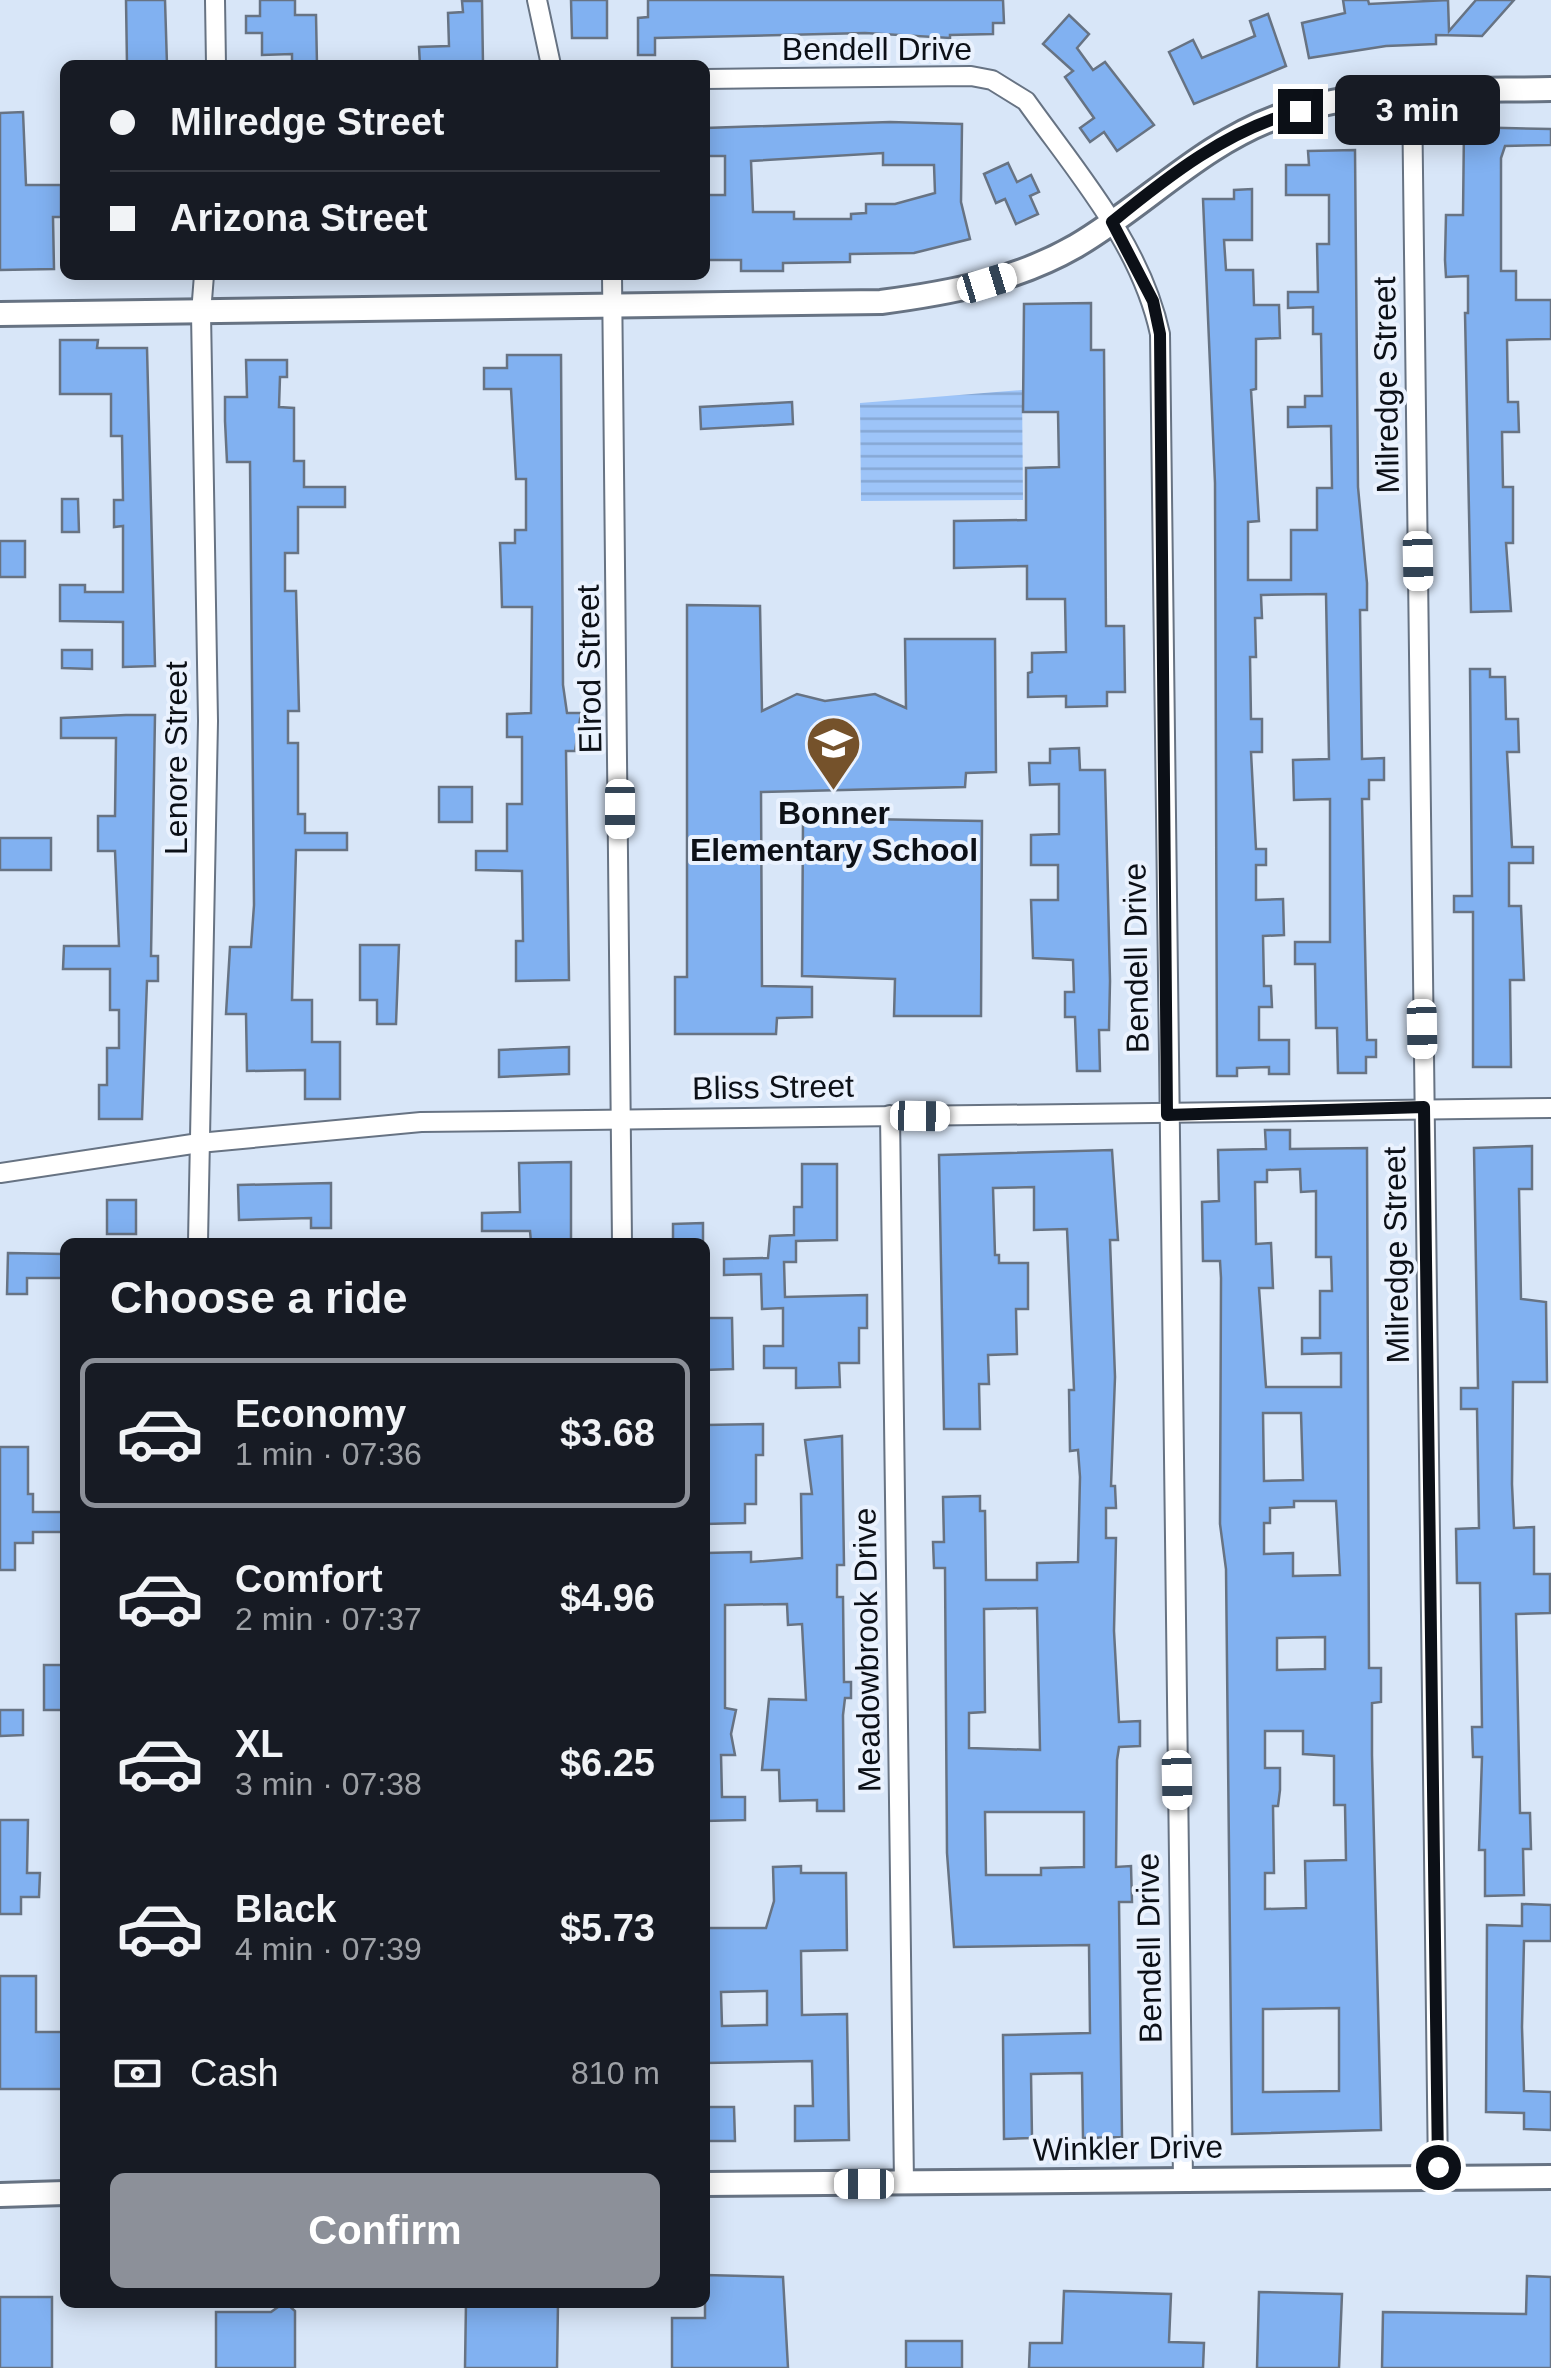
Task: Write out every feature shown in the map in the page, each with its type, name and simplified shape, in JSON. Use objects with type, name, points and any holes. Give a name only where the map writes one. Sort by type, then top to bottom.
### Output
[{"type":"street","points":[[215,0],[216,60]]},
{"type":"street","points":[[538,0],[550,60]]},
{"type":"street","name":"Bendell Drive","points":[[710,80],[971,76],[992,80],[1026,101],[1112,222],[1153,301],[1160,334],[1183,2180]]},
{"type":"street","points":[[0,314],[880,302],[958,292],[1016,274],[1075,246],[1184,166],[1280,116],[1412,92],[1551,89]]},
{"type":"street","name":"Milredge Street","points":[[1412,92],[1438,2177]]},
{"type":"street","name":"Lenore Street","points":[[198,1238],[208,721],[204,280]]},
{"type":"street","name":"Elrod Street","points":[[612,280],[622,1238]]},
{"type":"street","name":"Bliss Street","points":[[0,1173],[200,1143],[421,1122],[1551,1108]]},
{"type":"street","name":"Meadowbrook Drive","points":[[890,1115],[904,2184]]},
{"type":"street","name":"Winkler Drive","points":[[710,2184],[1551,2177]]},
{"type":"street","points":[[0,2195],[60,2193]]},
{"type":"water","points":[[1022,390],[1023,500],[861,501],[860,403]]},
{"type":"building","points":[[126,0],[165,0],[167,60],[127,60]]},
{"type":"building","points":[[260,0],[295,0],[295,15],[316,15],[317,60],[292,60],[292,54],[262,55],[262,33],[246,33],[246,16],[260,16]]},
{"type":"building","points":[[571,0],[607,0],[607,38],[572,38]]},
{"type":"building","points":[[648,0],[1003,0],[1004,23],[993,23],[993,34],[950,38],[865,33],[655,38],[655,55],[638,55],[638,18],[648,17]]},
{"type":"building","points":[[1343,0],[1368,0],[1369,4],[1448,0],[1449,31],[1476,0],[1514,0],[1482,36],[1436,35],[1436,44],[1386,46],[1309,58],[1302,23],[1345,13]]},
{"type":"building","points":[[462,1],[482,1],[483,60],[420,60],[419,47],[449,46],[448,13],[463,12]]},
{"type":"building","points":[[1268,14],[1286,66],[1194,104],[1169,52],[1193,40],[1202,58],[1255,36],[1250,21]]},
{"type":"building","points":[[1069,15],[1089,34],[1077,48],[1093,70],[1105,62],[1154,125],[1117,151],[1104,132],[1090,142],[1080,128],[1094,118],[1065,77],[1073,71],[1043,44]]},
{"type":"building","points":[[23,112],[26,185],[60,185],[60,217],[53,217],[54,269],[0,270],[0,113]]},
{"type":"building","points":[[890,122],[962,124],[961,202],[970,239],[914,253],[850,254],[850,262],[783,263],[783,271],[741,271],[741,260],[710,260],[710,195],[725,195],[725,156],[710,156],[710,128]],"holes":[[[883,153],[883,165],[934,165],[935,193],[895,204],[866,204],[866,213],[851,214],[851,219],[794,219],[794,212],[753,212],[751,161]]]},
{"type":"building","points":[[1464,127],[1551,129],[1551,145],[1505,146],[1501,158],[1501,271],[1516,271],[1516,300],[1551,300],[1551,339],[1507,340],[1508,402],[1518,402],[1519,432],[1502,432],[1503,487],[1513,487],[1513,543],[1506,543],[1511,611],[1471,612],[1465,313],[1468,276],[1446,277],[1445,260],[1446,215],[1463,215]]},
{"type":"building","points":[[1355,150],[1358,487],[1367,583],[1367,610],[1360,610],[1362,759],[1384,758],[1384,780],[1369,780],[1369,799],[1362,799],[1367,1040],[1376,1040],[1376,1057],[1366,1057],[1366,1073],[1338,1073],[1337,1028],[1316,1028],[1315,964],[1295,964],[1295,942],[1330,942],[1330,799],[1294,800],[1293,760],[1329,759],[1326,594],[1261,595],[1262,618],[1255,618],[1256,657],[1250,657],[1251,719],[1262,719],[1262,752],[1251,752],[1256,849],[1266,849],[1266,865],[1256,865],[1256,900],[1283,899],[1284,935],[1263,936],[1264,986],[1271,986],[1272,1007],[1259,1007],[1259,1040],[1289,1040],[1289,1074],[1269,1074],[1269,1067],[1237,1068],[1237,1076],[1217,1076],[1215,483],[1203,199],[1234,199],[1234,190],[1252,189],[1252,240],[1224,240],[1226,270],[1253,270],[1254,305],[1279,305],[1280,338],[1256,339],[1256,389],[1251,390],[1259,521],[1248,522],[1248,580],[1291,580],[1291,530],[1317,530],[1317,488],[1332,488],[1331,426],[1288,427],[1288,407],[1305,407],[1305,396],[1322,396],[1321,334],[1313,334],[1313,307],[1288,308],[1288,292],[1318,292],[1317,244],[1329,244],[1329,195],[1286,195],[1286,165],[1309,165],[1308,151]]},
{"type":"building","points":[[1008,163],[1017,182],[1031,175],[1039,192],[1030,196],[1038,214],[1016,224],[1005,199],[996,203],[984,174]]},
{"type":"building","points":[[1091,303],[1091,350],[1104,350],[1106,626],[1124,626],[1125,692],[1107,692],[1107,706],[1066,707],[1066,696],[1028,697],[1032,653],[1066,652],[1065,599],[1027,599],[1027,566],[954,568],[954,521],[1026,520],[1026,468],[1059,467],[1058,412],[1023,412],[1024,304]]},
{"type":"building","points":[[60,340],[98,340],[97,348],[147,348],[155,666],[123,667],[123,622],[60,621],[60,585],[85,585],[85,592],[123,592],[123,526],[114,527],[114,500],[123,500],[122,436],[111,436],[111,394],[60,394]]},
{"type":"building","points":[[507,355],[561,355],[563,685],[567,713],[581,713],[575,751],[566,751],[569,980],[516,981],[516,941],[523,941],[522,871],[476,870],[476,851],[507,851],[507,804],[522,804],[522,737],[507,737],[507,714],[531,713],[532,607],[502,607],[500,543],[515,543],[515,530],[526,530],[526,479],[516,479],[511,389],[484,389],[484,368],[507,368]]},
{"type":"building","points":[[246,360],[287,360],[287,377],[280,377],[279,407],[294,408],[294,461],[304,461],[304,487],[345,487],[345,507],[298,507],[298,553],[285,553],[285,591],[296,591],[299,711],[288,711],[288,743],[298,743],[298,814],[305,814],[305,833],[347,833],[347,850],[296,850],[292,1000],[312,1000],[312,1042],[340,1042],[340,1099],[305,1099],[305,1070],[247,1071],[246,1014],[226,1014],[230,947],[251,947],[254,905],[250,462],[227,462],[225,421],[225,397],[247,397]]},
{"type":"building","points":[[792,402],[793,424],[701,429],[700,407]]},
{"type":"building","points":[[62,499],[78,499],[79,532],[62,532]]},
{"type":"building","points":[[0,541],[25,541],[25,577],[0,577]]},
{"type":"building","points":[[687,605],[760,606],[762,711],[797,694],[825,701],[875,694],[906,708],[905,639],[995,639],[996,772],[966,773],[965,787],[761,792],[762,986],[812,987],[812,1017],[777,1018],[776,1034],[675,1034],[675,977],[687,977]]},
{"type":"building","points":[[62,650],[92,650],[92,669],[62,668]]},
{"type":"building","points":[[1470,669],[1490,669],[1490,677],[1505,677],[1506,719],[1518,719],[1519,752],[1507,752],[1512,847],[1533,847],[1533,863],[1509,863],[1509,906],[1521,906],[1524,980],[1510,980],[1511,1067],[1473,1067],[1473,912],[1454,912],[1454,896],[1472,896]]},
{"type":"building","points":[[155,715],[151,956],[158,956],[158,981],[147,981],[142,1119],[99,1119],[99,1085],[107,1085],[107,1048],[119,1048],[119,1010],[110,1010],[110,969],[63,969],[64,946],[119,946],[115,851],[98,851],[98,816],[115,816],[116,738],[61,738],[61,718]]},
{"type":"building","points":[[1079,748],[1080,770],[1105,770],[1110,981],[1109,1030],[1099,1030],[1100,1071],[1077,1071],[1075,1017],[1065,1017],[1065,992],[1074,992],[1073,960],[1033,958],[1031,900],[1058,900],[1058,865],[1031,865],[1031,835],[1059,834],[1059,784],[1030,785],[1029,763],[1050,763],[1050,749]]},
{"type":"building","points":[[439,787],[472,787],[472,822],[439,822]]},
{"type":"building","points":[[803,818],[982,821],[981,1016],[894,1016],[895,979],[802,976]]},
{"type":"building","points":[[0,838],[51,838],[51,870],[0,870]]},
{"type":"building","points":[[360,945],[399,945],[396,1024],[377,1024],[377,1000],[360,1000]]},
{"type":"building","points":[[569,1047],[569,1074],[499,1077],[499,1050]]},
{"type":"building","points":[[1265,1130],[1290,1130],[1290,1149],[1367,1148],[1369,1668],[1381,1668],[1381,1702],[1372,1703],[1372,1755],[1381,2130],[1232,2134],[1226,1569],[1220,1524],[1221,1278],[1220,1261],[1203,1261],[1202,1202],[1219,1201],[1218,1150],[1266,1149]],"holes":[[[1300,1169],[1301,1192],[1316,1191],[1316,1257],[1331,1257],[1332,1291],[1320,1291],[1320,1338],[1302,1338],[1302,1354],[1341,1353],[1341,1387],[1266,1387],[1259,1288],[1273,1288],[1271,1243],[1256,1244],[1255,1182],[1267,1182],[1267,1170]],[[1263,1413],[1301,1413],[1303,1480],[1264,1481]],[[1294,1501],[1336,1501],[1340,1575],[1293,1576],[1293,1553],[1264,1554],[1264,1523],[1270,1523],[1270,1508],[1294,1507]],[[1325,1637],[1325,1669],[1277,1670],[1277,1638]],[[1265,1731],[1303,1731],[1303,1754],[1334,1756],[1334,1805],[1345,1805],[1346,1860],[1305,1861],[1306,1908],[1265,1909],[1265,1873],[1274,1873],[1273,1806],[1278,1806],[1280,1768],[1265,1768]],[[1339,2008],[1339,2091],[1263,2092],[1263,2009]]]},
{"type":"building","points":[[1532,1146],[1532,1189],[1519,1189],[1521,1299],[1546,1302],[1547,1382],[1513,1382],[1512,1484],[1514,1528],[1534,1527],[1534,1574],[1550,1574],[1550,1613],[1516,1614],[1520,1813],[1530,1813],[1531,1849],[1523,1849],[1524,1895],[1485,1896],[1485,1850],[1479,1850],[1482,1757],[1473,1757],[1472,1727],[1482,1727],[1480,1583],[1457,1583],[1456,1529],[1479,1528],[1477,1409],[1461,1409],[1461,1388],[1478,1388],[1474,1148]]},
{"type":"building","points":[[1112,1150],[1118,1240],[1110,1240],[1115,1377],[1111,1486],[1115,1486],[1116,1508],[1106,1508],[1106,1538],[1116,1538],[1114,1631],[1119,1722],[1140,1721],[1140,1746],[1119,1747],[1117,1760],[1116,1867],[1131,1866],[1132,1902],[1119,1902],[1122,2137],[1083,2138],[1082,2073],[1031,2074],[1032,2138],[1004,2139],[1003,2035],[1090,2033],[1089,1945],[954,1947],[947,1853],[945,1568],[934,1568],[933,1542],[944,1542],[943,1497],[980,1496],[980,1511],[985,1511],[986,1580],[1037,1580],[1037,1563],[1078,1562],[1080,1477],[1078,1450],[1070,1451],[1069,1390],[1074,1390],[1067,1229],[1034,1230],[1034,1187],[993,1188],[995,1255],[999,1255],[999,1263],[1028,1263],[1028,1309],[1016,1309],[1017,1354],[988,1355],[989,1384],[979,1384],[980,1429],[944,1429],[939,1155]],"holes":[[[1037,1608],[1040,1750],[969,1748],[969,1713],[985,1712],[984,1609]],[[985,1812],[1084,1812],[1084,1867],[1041,1868],[1041,1875],[986,1875]]]},
{"type":"building","points":[[571,1162],[571,1238],[531,1238],[530,1231],[482,1231],[482,1213],[520,1212],[519,1163]]},
{"type":"building","points":[[802,1164],[837,1164],[837,1240],[796,1241],[796,1262],[784,1262],[785,1297],[867,1295],[867,1328],[859,1328],[859,1363],[839,1363],[840,1387],[796,1388],[796,1368],[764,1368],[764,1346],[783,1346],[783,1308],[762,1309],[761,1274],[724,1275],[724,1259],[768,1258],[770,1236],[794,1235],[794,1207],[802,1207]]},
{"type":"building","points":[[331,1183],[331,1228],[311,1228],[311,1218],[239,1220],[238,1185]]},
{"type":"building","points":[[107,1200],[136,1200],[136,1234],[107,1234]]},
{"type":"building","points":[[703,1223],[703,1238],[673,1238],[673,1224]]},
{"type":"building","points":[[8,1253],[60,1254],[60,1278],[27,1278],[27,1294],[7,1294]]},
{"type":"building","points":[[710,1318],[732,1318],[733,1369],[710,1370]]},
{"type":"building","points":[[763,1424],[763,1455],[756,1455],[756,1504],[745,1504],[745,1523],[710,1524],[710,1425]]},
{"type":"building","points":[[842,1436],[844,1565],[837,1565],[837,1597],[843,1597],[844,1682],[851,1682],[851,1698],[845,1698],[843,1715],[844,1811],[817,1811],[817,1800],[780,1801],[779,1770],[762,1770],[769,1699],[806,1700],[802,1624],[788,1625],[787,1604],[725,1605],[725,1708],[736,1710],[731,1734],[735,1755],[721,1755],[722,1797],[745,1797],[745,1820],[710,1821],[710,1553],[751,1552],[751,1562],[802,1558],[801,1494],[812,1494],[805,1440]]},
{"type":"building","points":[[0,1447],[28,1447],[28,1494],[33,1494],[33,1512],[60,1512],[60,1532],[33,1532],[33,1543],[15,1543],[15,1570],[0,1570]]},
{"type":"building","points":[[44,1665],[60,1665],[60,1710],[44,1710]]},
{"type":"building","points":[[0,1710],[23,1710],[23,1735],[0,1736]]},
{"type":"building","points":[[0,1820],[28,1820],[27,1873],[40,1873],[39,1897],[21,1897],[21,1914],[0,1914]]},
{"type":"building","points":[[801,1866],[801,1873],[846,1873],[847,1950],[801,1951],[802,2015],[847,2014],[849,2140],[795,2141],[795,2106],[813,2106],[812,2061],[710,2063],[710,1928],[766,1928],[774,1901],[773,1867]],"holes":[[[767,1991],[767,2025],[722,2026],[721,1992]]]},
{"type":"building","points":[[1522,1904],[1551,1905],[1551,1941],[1524,1941],[1522,2027],[1524,2091],[1551,2092],[1551,2130],[1524,2129],[1524,2113],[1486,2112],[1487,1925],[1522,1926]]},
{"type":"building","points":[[0,1976],[36,1976],[36,2032],[60,2032],[60,2089],[0,2089]]},
{"type":"building","points":[[710,2107],[734,2107],[735,2141],[710,2141]]},
{"type":"building","points":[[710,2275],[783,2277],[788,2368],[672,2368],[672,2318],[705,2318],[705,2308],[710,2308]]},
{"type":"building","points":[[1527,2276],[1551,2277],[1551,2368],[1382,2368],[1383,2312],[1526,2314]]},
{"type":"building","points":[[1064,2291],[1171,2294],[1169,2342],[1204,2343],[1203,2368],[1029,2368],[1030,2343],[1062,2343]]},
{"type":"building","points":[[1259,2292],[1342,2294],[1339,2368],[1257,2368]]},
{"type":"building","points":[[0,2297],[52,2297],[52,2368],[0,2368]]},
{"type":"building","points":[[277,2308],[295,2311],[295,2368],[216,2368],[216,2312],[271,2312]]},
{"type":"building","points":[[466,2308],[558,2308],[557,2368],[465,2368]]},
{"type":"building","points":[[906,2341],[962,2341],[962,2368],[906,2368]]},
{"type":"place","name":"Bonner Elementary School","points":[[834,793]]},
{"type":"route","points":[[1300,111],[1234,137],[1184,166],[1112,222],[1139,268],[1153,301],[1160,334],[1167,1115],[1424,1107],[1438,2167]]}]
